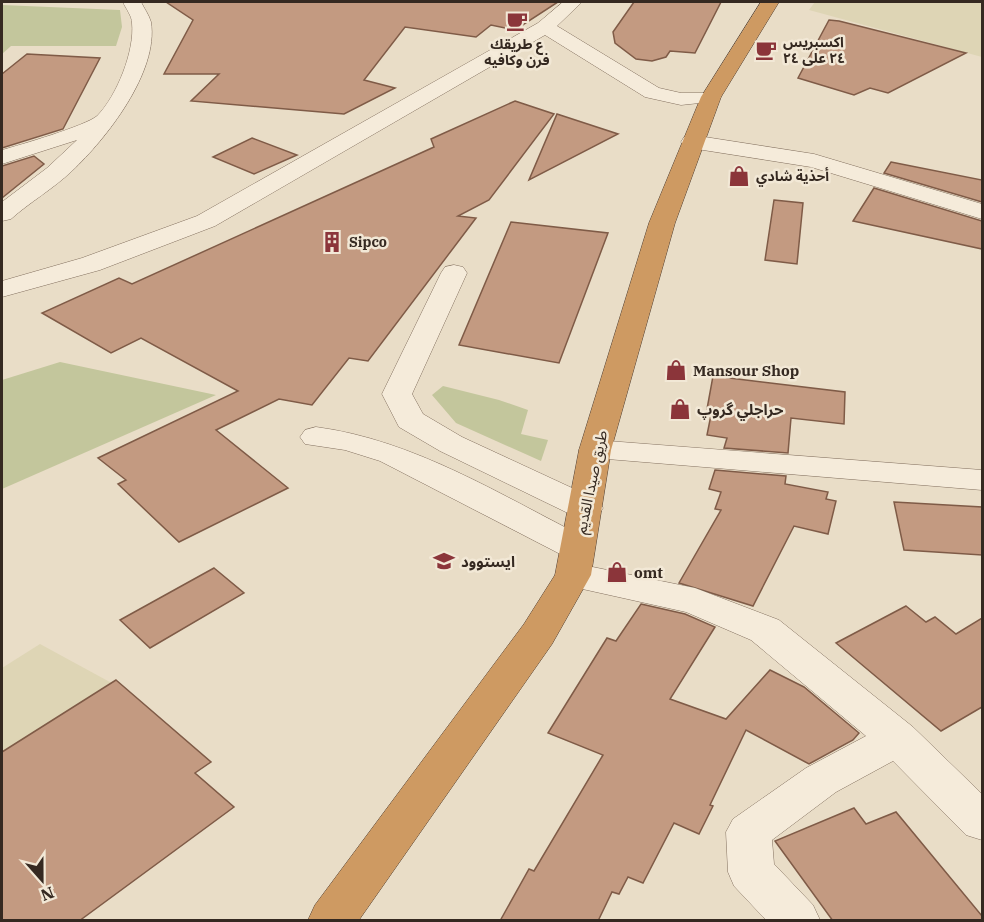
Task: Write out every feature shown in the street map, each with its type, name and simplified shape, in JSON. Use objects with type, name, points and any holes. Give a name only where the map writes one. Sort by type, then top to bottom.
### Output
[{"type":"highway","name":"طريق صيدا القديم","points":[[332,921],[538,634],[575,562],[595,450],[662,223],[711,98],[770,2]]},
{"type":"street","points":[[2,214],[63,167],[106,120],[123,92],[140,52],[144,25],[138,8],[132,2]]},
{"type":"street","points":[[8,285],[91,264],[153,243],[206,220],[263,190],[545,27],[573,2]]},
{"type":"street","points":[[545,27],[652,93],[681,99],[711,98]]},
{"type":"street","points":[[2,157],[49,143],[106,120]]},
{"type":"street","points":[[692,142],[814,161],[982,212]]},
{"type":"street","points":[[454,273],[397,394],[410,420],[451,444],[586,508]]},
{"type":"street","points":[[316,437],[348,441],[392,454],[575,562],[695,601],[765,630],[898,739],[982,822]]},
{"type":"street","points":[[595,450],[982,480]]},
{"type":"street","points":[[796,921],[751,872],[749,832],[821,780],[898,739]]},
{"type":"shaded area","points":[[815,2],[982,2],[982,57],[809,10]]},
{"type":"shaded area","points":[[40,644],[130,693],[2,761],[2,668]]},
{"type":"green space","points":[[2,5],[120,10],[122,27],[116,46],[11,46],[2,54]]},
{"type":"green space","points":[[60,362],[216,395],[2,489],[2,380]]},
{"type":"green space","points":[[443,386],[528,410],[521,434],[548,440],[541,461],[456,423],[432,395]]},
{"type":"building","points":[[166,2],[558,2],[515,30],[491,25],[476,37],[405,27],[364,80],[395,88],[344,114],[191,101],[219,74],[164,74],[193,20]]},
{"type":"building","points":[[634,2],[721,2],[695,53],[670,51],[666,57],[652,61],[636,59],[615,43],[613,32]]},
{"type":"building","points":[[829,20],[966,53],[888,93],[870,88],[854,95],[798,78]]},
{"type":"building","points":[[27,54],[100,58],[63,129],[2,148],[2,74]]},
{"type":"building","points":[[515,101],[554,114],[489,200],[458,216],[476,218],[368,361],[349,358],[312,405],[279,399],[216,430],[288,488],[179,542],[118,484],[126,480],[98,458],[238,391],[141,338],[111,353],[42,313],[119,278],[132,284],[434,147],[431,139]]},
{"type":"building","points":[[557,114],[618,134],[529,180]]},
{"type":"building","points":[[252,138],[297,155],[254,174],[213,157]]},
{"type":"building","points":[[34,156],[44,164],[2,198],[2,166]]},
{"type":"building","points":[[891,162],[982,180],[982,202],[884,173]]},
{"type":"building","points":[[874,188],[982,221],[982,249],[853,221]]},
{"type":"building","points":[[774,200],[803,203],[797,264],[765,260]]},
{"type":"building","points":[[511,222],[608,233],[559,363],[459,345]]},
{"type":"building","points":[[713,376],[845,392],[844,424],[791,418],[788,453],[724,448],[727,438],[707,435],[712,410],[707,409]]},
{"type":"building","points":[[715,470],[786,476],[785,484],[828,492],[826,499],[836,501],[828,534],[794,526],[753,606],[679,583],[721,510],[715,509],[721,492],[709,489]]},
{"type":"building","points":[[894,502],[982,507],[982,555],[904,550]]},
{"type":"building","points":[[214,568],[244,593],[150,648],[120,620]]},
{"type":"building","points":[[641,604],[685,614],[715,627],[670,699],[726,719],[770,670],[804,687],[859,733],[853,740],[809,764],[746,730],[710,805],[713,806],[699,834],[674,823],[643,883],[628,877],[619,894],[612,892],[598,921],[500,921],[529,869],[534,871],[603,755],[548,733],[607,638],[616,641]]},
{"type":"building","points":[[906,606],[926,622],[935,617],[956,634],[982,618],[982,707],[941,731],[836,643]]},
{"type":"building","points":[[116,680],[211,762],[195,773],[234,807],[79,921],[2,921],[2,752]]},
{"type":"building","points":[[854,808],[866,824],[896,812],[982,916],[982,921],[833,921],[775,841]]},
{"type":"place","name":"ع طريقك فرن وكافيه","points":[[517,21]]},
{"type":"place","name":"اكسبريس ٢٤ على ٢٤","points":[[766,50]]},
{"type":"place","name":"أحذية شادي","points":[[739,176]]},
{"type":"place","name":"Sipco","points":[[332,242]]},
{"type":"place","name":"Mansour Shop","points":[[676,370]]},
{"type":"place","name":"حراجلي گروپ","points":[[680,409]]},
{"type":"place","name":"ايستوود","points":[[444,561]]},
{"type":"place","name":"omt","points":[[617,572]]}]
